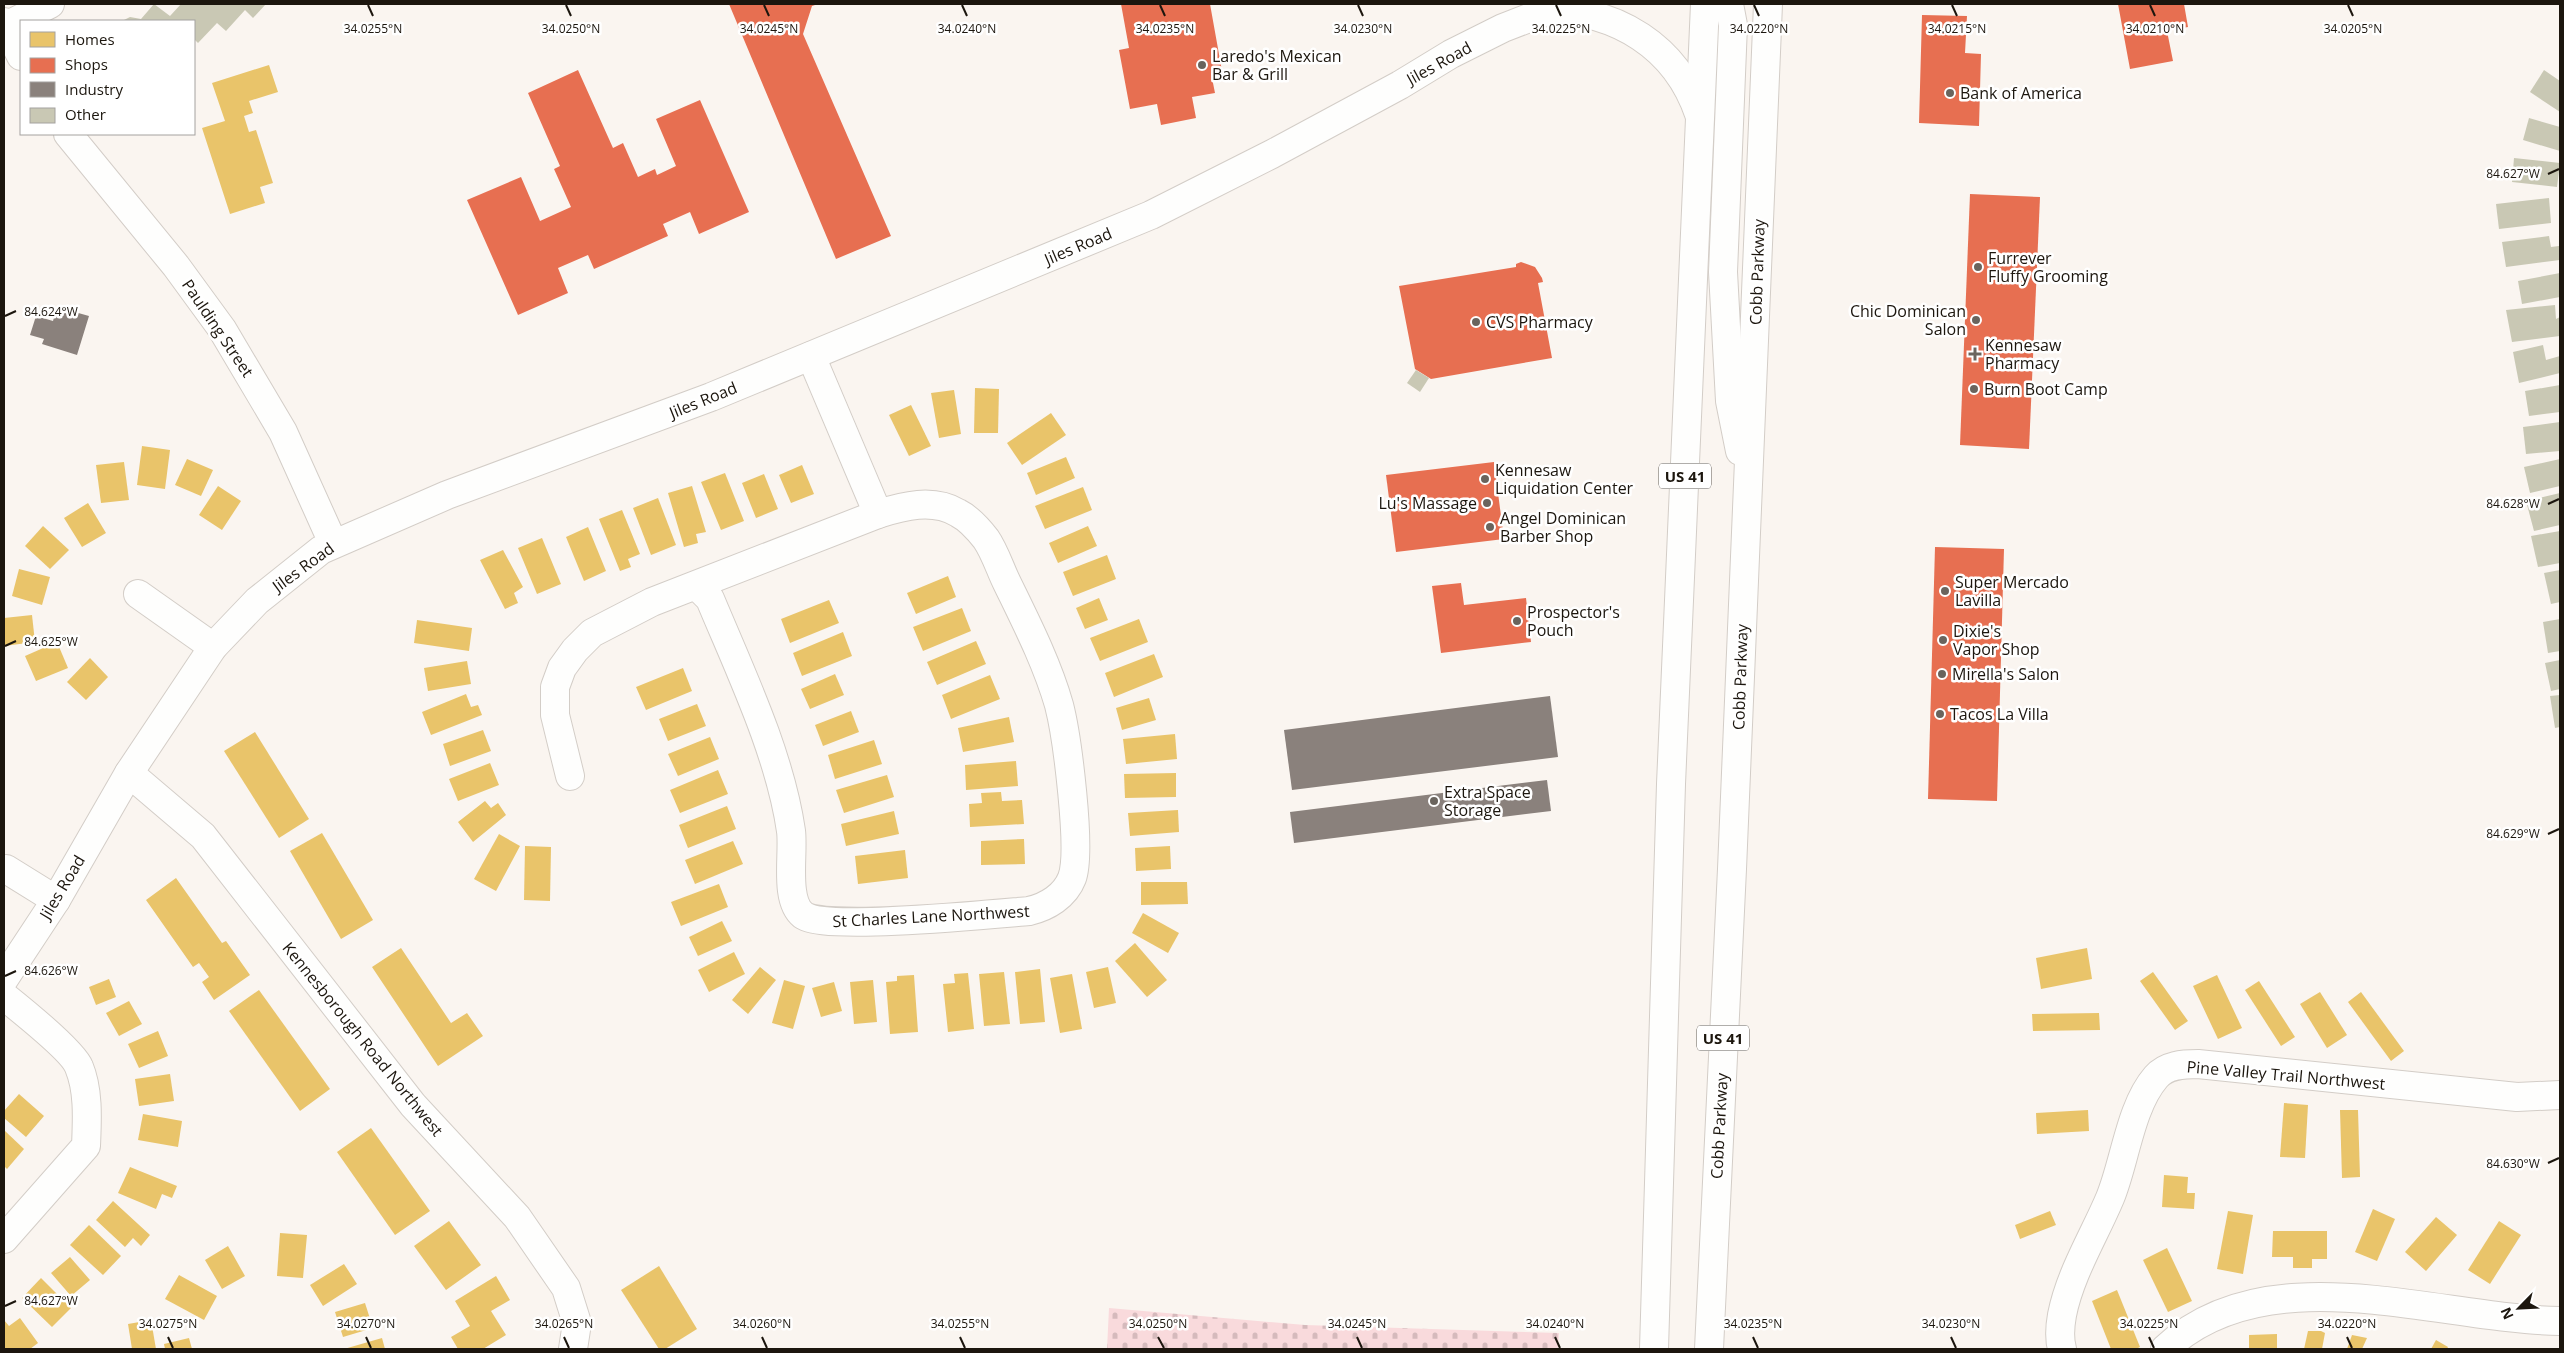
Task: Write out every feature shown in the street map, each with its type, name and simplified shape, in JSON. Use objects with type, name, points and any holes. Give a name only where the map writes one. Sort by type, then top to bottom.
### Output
[{"type":"street","points":[[20,54],[5,24],[50,4]]},
{"type":"street","name":"US 41","points":[[1654,1349],[1670,813],[1706,4]]},
{"type":"street","points":[[1730,4],[1733,25],[1723,272],[1732,420],[1748,473]]},
{"type":"street","name":"Cobb Parkway","points":[[1709,1349],[1768,4]]},
{"type":"street","points":[[1556,7],[1605,19],[1640,36],[1658,49],[1678,70],[1695,102],[1700,119]]},
{"type":"street","name":"Jiles Road","points":[[4,979],[56,900],[129,773],[213,647],[257,601],[334,543],[447,495],[621,432],[811,356],[1064,252],[1182,201],[1400,84],[1451,54],[1556,7]]},
{"type":"street","name":"Paulding Street","points":[[69,135],[176,266],[222,329],[283,432],[334,543]]},
{"type":"street","points":[[811,356],[878,514]]},
{"type":"street","name":"St Charles Lane Northwest","points":[[570,776],[555,715],[555,687],[562,668],[575,650],[592,633],[652,602],[878,514],[902,506],[934,505],[958,513],[986,539],[1036,645],[1053,686],[1066,739],[1074,818],[1075,858],[1072,878],[1063,893],[1043,908],[1029,911],[892,921],[825,922],[803,915],[796,905],[793,894],[792,846],[785,805],[757,712],[710,599],[696,586]]},
{"type":"street","points":[[138,594],[213,647]]},
{"type":"street","name":"Kennesborough Road Northwest","points":[[129,773],[203,836],[413,1105],[517,1217],[566,1288],[577,1323],[573,1349]]},
{"type":"street","points":[[6,869],[56,900]]},
{"type":"street","points":[[4,996],[32,1018],[79,1065],[87,1106],[86,1146],[4,1239]]},
{"type":"street","name":"Pine Valley Trail Northwest","points":[[2062,1349],[2060,1330],[2067,1298],[2118,1178],[2139,1107],[2152,1082],[2158,1075],[2171,1067],[2198,1064],[2516,1098],[2560,1095]]},
{"type":"street","points":[[2165,1349],[2195,1326],[2230,1309],[2289,1300],[2361,1299],[2507,1318],[2560,1321]]},
{"type":"green space","points":[[1109,1308],[1305,1325],[1559,1333],[1558,1349],[1107,1349]]},
{"type":"building: Homes","points":[[269,65],[278,92],[249,101],[253,113],[244,116],[249,132],[256,130],[273,183],[260,187],[265,203],[230,214],[202,128],[225,121],[212,83]]},
{"type":"building: Homes","points":[[975,388],[999,389],[998,433],[974,433]]},
{"type":"building: Homes","points":[[954,390],[961,434],[939,438],[931,393]]},
{"type":"building: Homes","points":[[911,405],[931,446],[909,456],[889,415]]},
{"type":"building: Homes","points":[[1051,413],[1066,435],[1022,465],[1007,443]]},
{"type":"building: Homes","points":[[142,446],[170,450],[165,489],[137,485]]},
{"type":"building: Homes","points":[[1066,457],[1075,478],[1036,495],[1027,473]]},
{"type":"building: Homes","points":[[187,459],[213,470],[201,496],[175,485]]},
{"type":"building: Homes","points":[[124,462],[129,500],[101,503],[96,465]]},
{"type":"building: Homes","points":[[802,465],[814,494],[791,503],[779,475]]},
{"type":"building: Homes","points":[[725,473],[744,521],[721,530],[701,482]]},
{"type":"building: Homes","points":[[764,474],[778,509],[756,518],[742,483]]},
{"type":"building: Homes","points":[[218,486],[241,501],[222,530],[199,515]]},
{"type":"building: Homes","points":[[692,486],[706,532],[696,534],[698,543],[684,547],[668,493]]},
{"type":"building: Homes","points":[[1083,487],[1092,510],[1045,529],[1035,506]]},
{"type":"building: Homes","points":[[658,498],[676,545],[651,555],[633,508]]},
{"type":"building: Homes","points":[[88,503],[106,533],[82,547],[64,518]]},
{"type":"building: Homes","points":[[622,510],[640,554],[628,559],[631,567],[620,571],[599,519]]},
{"type":"building: Homes","points":[[43,526],[69,550],[50,569],[25,546]]},
{"type":"building: Homes","points":[[1088,526],[1097,546],[1058,563],[1049,543]]},
{"type":"building: Homes","points":[[588,527],[606,571],[584,581],[566,537]]},
{"type":"building: Homes","points":[[542,538],[561,584],[537,594],[518,548]]},
{"type":"building: Homes","points":[[503,550],[523,587],[514,593],[518,603],[505,609],[480,560]]},
{"type":"building: Homes","points":[[1107,555],[1116,579],[1073,596],[1063,572]]},
{"type":"building: Homes","points":[[19,569],[50,577],[42,605],[12,596]]},
{"type":"building: Homes","points":[[948,576],[956,597],[916,614],[907,593]]},
{"type":"building: Homes","points":[[1099,598],[1108,620],[1085,629],[1076,608]]},
{"type":"building: Homes","points":[[829,600],[839,623],[790,643],[781,619]]},
{"type":"building: Homes","points":[[962,608],[971,631],[923,651],[913,627]]},
{"type":"building: Homes","points":[[32,615],[35,642],[4,646],[4,618]]},
{"type":"building: Homes","points":[[1139,619],[1148,642],[1100,661],[1090,638]]},
{"type":"building: Homes","points":[[417,620],[472,628],[469,651],[414,643]]},
{"type":"building: Homes","points":[[843,632],[852,656],[802,676],[793,653]]},
{"type":"building: Homes","points":[[976,641],[986,664],[937,685],[927,662]]},
{"type":"building: Homes","points":[[57,642],[68,668],[36,681],[25,656]]},
{"type":"building: Homes","points":[[1154,654],[1163,677],[1114,697],[1105,673]]},
{"type":"building: Homes","points":[[90,658],[108,677],[86,700],[67,682]]},
{"type":"building: Homes","points":[[467,661],[471,684],[428,691],[424,668]]},
{"type":"building: Homes","points":[[683,668],[692,691],[646,710],[636,687]]},
{"type":"building: Homes","points":[[835,674],[844,695],[810,709],[801,689]]},
{"type":"building: Homes","points":[[990,675],[1000,699],[951,719],[942,695]]},
{"type":"building: Homes","points":[[466,694],[471,707],[478,705],[482,715],[431,735],[422,712]]},
{"type":"building: Homes","points":[[1149,698],[1156,720],[1122,730],[1116,708]]},
{"type":"building: Homes","points":[[697,704],[706,726],[668,741],[659,719]]},
{"type":"building: Homes","points":[[851,711],[859,732],[823,746],[815,725]]},
{"type":"building: Homes","points":[[1009,717],[1014,742],[963,752],[958,728]]},
{"type":"building: Homes","points":[[483,730],[491,751],[450,766],[443,744]]},
{"type":"building: Homes","points":[[255,732],[309,819],[279,838],[224,751]]},
{"type":"building: Homes","points":[[1175,734],[1177,759],[1126,764],[1123,739]]},
{"type":"building: Homes","points":[[710,737],[719,759],[678,776],[668,754]]},
{"type":"building: Homes","points":[[874,740],[882,764],[835,779],[828,755]]},
{"type":"building: Homes","points":[[1016,761],[1018,786],[966,790],[965,765]]},
{"type":"building: Homes","points":[[490,763],[499,785],[458,801],[449,779]]},
{"type":"building: Homes","points":[[718,770],[728,794],[680,813],[670,790]]},
{"type":"building: Homes","points":[[1176,773],[1176,797],[1125,798],[1124,774]]},
{"type":"building: Homes","points":[[887,775],[894,797],[844,813],[836,790]]},
{"type":"building: Homes","points":[[1001,792],[1002,801],[1022,800],[1024,824],[970,827],[969,804],[982,803],[981,793]]},
{"type":"building: Homes","points":[[485,801],[491,808],[498,803],[506,815],[473,842],[458,822]]},
{"type":"building: Homes","points":[[727,806],[736,829],[688,848],[679,825]]},
{"type":"building: Homes","points":[[1178,810],[1179,832],[1130,836],[1128,813]]},
{"type":"building: Homes","points":[[894,811],[899,834],[846,846],[841,824]]},
{"type":"building: Homes","points":[[322,833],[373,920],[341,939],[290,851]]},
{"type":"building: Homes","points":[[499,834],[520,846],[496,891],[474,879]]},
{"type":"building: Homes","points":[[1024,839],[1025,864],[981,865],[981,841]]},
{"type":"building: Homes","points":[[733,841],[743,864],[695,884],[685,860]]},
{"type":"building: Homes","points":[[525,846],[551,847],[550,901],[524,900]]},
{"type":"building: Homes","points":[[1170,846],[1171,869],[1136,871],[1135,848]]},
{"type":"building: Homes","points":[[905,850],[908,878],[858,884],[855,856]]},
{"type":"building: Homes","points":[[176,878],[222,943],[226,941],[250,975],[214,1000],[202,982],[209,977],[199,963],[193,967],[146,900]]},
{"type":"building: Homes","points":[[1141,882],[1187,882],[1188,904],[1141,905]]},
{"type":"building: Homes","points":[[719,884],[728,907],[681,926],[671,902]]},
{"type":"building: Homes","points":[[1143,913],[1179,933],[1168,953],[1132,933]]},
{"type":"building: Homes","points":[[722,921],[732,941],[698,956],[689,937]]},
{"type":"building: Homes","points":[[1135,943],[1167,980],[1147,997],[1115,961]]},
{"type":"building: Homes","points":[[401,948],[451,1023],[467,1013],[483,1036],[438,1066],[372,967]]},
{"type":"building: Homes","points":[[2087,948],[2092,979],[2041,989],[2036,958]]},
{"type":"building: Homes","points":[[734,952],[745,974],[709,992],[698,970]]},
{"type":"building: Homes","points":[[760,967],[776,980],[748,1014],[732,1000]]},
{"type":"building: Homes","points":[[1108,967],[1116,1003],[1094,1008],[1086,972]]},
{"type":"building: Homes","points":[[1040,969],[1045,1022],[1020,1024],[1015,972]]},
{"type":"building: Homes","points":[[1004,972],[1010,1024],[984,1026],[979,974]]},
{"type":"building: Homes","points":[[2153,972],[2188,1021],[2175,1030],[2140,981]]},
{"type":"building: Homes","points":[[968,973],[974,1029],[948,1032],[943,984],[955,983],[954,974]]},
{"type":"building: Homes","points":[[1072,974],[1082,1029],[1060,1033],[1050,978]]},
{"type":"building: Homes","points":[[914,975],[918,1032],[890,1034],[886,982],[897,981],[897,976]]},
{"type":"building: Homes","points":[[2217,975],[2242,1028],[2218,1039],[2193,986]]},
{"type":"building: Homes","points":[[109,979],[116,997],[96,1005],[89,987]]},
{"type":"building: Homes","points":[[784,980],[805,986],[793,1029],[772,1023]]},
{"type":"building: Homes","points":[[873,980],[877,1022],[854,1024],[850,982]]},
{"type":"building: Homes","points":[[2259,981],[2295,1037],[2281,1046],[2245,990]]},
{"type":"building: Homes","points":[[834,982],[842,1011],[821,1017],[812,988]]},
{"type":"building: Homes","points":[[259,990],[330,1089],[300,1111],[229,1011]]},
{"type":"building: Homes","points":[[2320,992],[2347,1035],[2327,1048],[2300,1004]]},
{"type":"building: Homes","points":[[2361,992],[2404,1051],[2391,1061],[2348,1002]]},
{"type":"building: Homes","points":[[129,1001],[142,1024],[119,1036],[106,1013]]},
{"type":"building: Homes","points":[[2099,1013],[2100,1030],[2033,1031],[2032,1014]]},
{"type":"building: Homes","points":[[158,1031],[168,1056],[139,1068],[128,1044]]},
{"type":"building: Homes","points":[[170,1074],[174,1101],[139,1106],[135,1079]]},
{"type":"building: Homes","points":[[19,1094],[44,1116],[26,1137],[4,1118],[4,1111]]},
{"type":"building: Homes","points":[[2284,1103],[2308,1105],[2305,1158],[2280,1157]]},
{"type":"building: Homes","points":[[2088,1110],[2089,1131],[2037,1134],[2036,1113]]},
{"type":"building: Homes","points":[[2340,1110],[2358,1110],[2360,1177],[2342,1178]]},
{"type":"building: Homes","points":[[143,1114],[182,1121],[178,1147],[138,1140]]},
{"type":"building: Homes","points":[[371,1128],[430,1211],[395,1235],[337,1152]]},
{"type":"building: Homes","points":[[4,1130],[24,1149],[7,1169],[4,1166]]},
{"type":"building: Homes","points":[[130,1167],[177,1186],[172,1198],[162,1194],[156,1209],[118,1193]]},
{"type":"building: Homes","points":[[2164,1175],[2188,1177],[2187,1193],[2195,1193],[2194,1209],[2162,1207]]},
{"type":"building: Homes","points":[[113,1201],[150,1235],[141,1246],[133,1238],[125,1247],[96,1220]]},
{"type":"building: Homes","points":[[2373,1209],[2395,1219],[2377,1261],[2355,1252]]},
{"type":"building: Homes","points":[[2050,1211],[2056,1225],[2020,1239],[2015,1225]]},
{"type":"building: Homes","points":[[2228,1211],[2253,1215],[2243,1274],[2217,1269]]},
{"type":"building: Homes","points":[[2436,1217],[2457,1235],[2426,1271],[2405,1252]]},
{"type":"building: Homes","points":[[449,1221],[481,1265],[446,1290],[414,1246]]},
{"type":"building: Homes","points":[[2499,1221],[2521,1235],[2490,1284],[2468,1270]]},
{"type":"building: Homes","points":[[89,1225],[121,1256],[103,1275],[70,1245]]},
{"type":"building: Homes","points":[[2273,1231],[2327,1231],[2327,1259],[2312,1259],[2312,1268],[2293,1268],[2293,1257],[2272,1257]]},
{"type":"building: Homes","points":[[280,1233],[307,1235],[303,1278],[277,1276]]},
{"type":"building: Homes","points":[[228,1246],[245,1276],[222,1289],[205,1260]]},
{"type":"building: Homes","points":[[2167,1248],[2192,1301],[2168,1312],[2143,1260]]},
{"type":"building: Homes","points":[[70,1257],[90,1280],[71,1296],[51,1273]]},
{"type":"building: Homes","points":[[344,1264],[357,1284],[323,1306],[310,1285]]},
{"type":"building: Homes","points":[[659,1266],[697,1329],[665,1349],[659,1349],[621,1290]]},
{"type":"building: Homes","points":[[179,1275],[217,1296],[204,1320],[165,1299]]},
{"type":"building: Homes","points":[[496,1276],[510,1300],[491,1311],[506,1335],[483,1349],[458,1349],[451,1337],[470,1326],[455,1301]]},
{"type":"building: Homes","points":[[41,1278],[71,1308],[52,1327],[22,1298]]},
{"type":"building: Homes","points":[[2117,1290],[2140,1347],[2136,1349],[2111,1349],[2092,1301]]},
{"type":"building: Homes","points":[[365,1303],[373,1328],[343,1337],[335,1312]]},
{"type":"building: Homes","points":[[20,1318],[38,1343],[30,1349],[4,1349],[4,1320],[9,1326]]},
{"type":"building: Homes","points":[[151,1320],[156,1349],[132,1349],[128,1324]]},
{"type":"building: Homes","points":[[2308,1331],[2321,1331],[2325,1333],[2322,1349],[2304,1349]]},
{"type":"building: Homes","points":[[2277,1334],[2277,1349],[2249,1349],[2249,1335]]},
{"type":"building: Homes","points":[[2352,1335],[2367,1338],[2362,1349],[2347,1349]]},
{"type":"building: Homes","points":[[189,1338],[192,1349],[165,1349],[164,1344]]},
{"type":"building: Homes","points":[[382,1338],[385,1349],[344,1349]]},
{"type":"building: Homes","points":[[2436,1340],[2448,1347],[2447,1349],[2431,1349]]},
{"type":"building: Shops","points":[[729,4],[818,4],[812,6],[803,34],[891,236],[836,259]]},
{"type":"building: Shops","points":[[1121,4],[1210,4],[1222,71],[1211,73],[1215,93],[1192,97],[1196,118],[1161,125],[1157,104],[1130,109],[1119,50],[1129,48]]},
{"type":"building: Shops","points":[[2118,4],[2184,4],[2188,27],[2167,31],[2173,61],[2130,69]]},
{"type":"building: Shops","name":"Bank of America","points":[[1922,15],[1967,16],[1965,53],[1981,54],[1979,126],[1919,123]]},
{"type":"building: Shops","points":[[578,70],[613,148],[623,143],[638,177],[655,169],[657,175],[676,166],[656,119],[700,100],[749,212],[699,234],[690,212],[663,224],[668,236],[594,269],[588,255],[558,268],[568,293],[518,315],[467,200],[521,177],[540,221],[571,207],[554,169],[560,166],[528,93]]},
{"type":"building: Shops","points":[[1970,194],[2040,197],[2029,449],[1960,445]]},
{"type":"building: Shops","name":"CVS Pharmacy","points":[[1521,262],[1535,267],[1542,278],[1543,282],[1538,283],[1552,358],[1431,379],[1415,369],[1399,286],[1516,267],[1516,264]]},
{"type":"building: Shops","points":[[1494,462],[1504,539],[1396,552],[1386,475]]},
{"type":"building: Shops","points":[[1935,547],[2004,549],[1997,801],[1928,799]]},
{"type":"building: Shops","points":[[1461,583],[1464,605],[1526,598],[1531,642],[1441,653],[1432,586]]},
{"type":"building: Industry","points":[[57,307],[89,316],[77,355],[42,344],[44,339],[30,335],[36,316],[53,321]]},
{"type":"building: Industry","points":[[1550,696],[1558,757],[1292,790],[1284,730]]},
{"type":"building: Industry","points":[[1547,780],[1551,811],[1294,843],[1290,812]]},
{"type":"building: Other","points":[[154,4],[170,16],[181,4],[266,4],[253,18],[245,10],[226,31],[217,23],[198,43],[195,40],[195,20],[124,20],[130,17],[141,19]]},
{"type":"building: Other","points":[[2544,70],[2560,81],[2560,112],[2530,92]]},
{"type":"building: Other","points":[[2529,118],[2560,127],[2560,151],[2523,140]]},
{"type":"building: Other","points":[[2514,158],[2560,163],[2557,187],[2512,182]]},
{"type":"building: Other","points":[[2549,198],[2551,223],[2499,229],[2496,204]]},
{"type":"building: Other","points":[[2549,236],[2551,247],[2559,246],[2560,260],[2506,267],[2502,242]]},
{"type":"building: Other","points":[[2560,273],[2560,297],[2522,304],[2518,281]]},
{"type":"building: Other","points":[[2555,305],[2556,319],[2560,317],[2560,336],[2512,342],[2506,310]]},
{"type":"building: Other","points":[[2543,345],[2546,360],[2560,356],[2560,373],[2519,383],[2513,352]]},
{"type":"building: Other","points":[[1416,370],[1429,378],[1420,392],[1407,383]]},
{"type":"building: Other","points":[[2560,385],[2560,412],[2529,416],[2525,391]]},
{"type":"building: Other","points":[[2560,422],[2560,451],[2526,454],[2523,427]]},
{"type":"building: Other","points":[[2560,459],[2560,486],[2530,493],[2524,467]]},
{"type":"building: Other","points":[[2560,493],[2560,525],[2534,531],[2526,501]]},
{"type":"building: Other","points":[[2560,531],[2560,563],[2538,567],[2531,536]]},
{"type":"building: Other","points":[[2560,570],[2560,602],[2551,604],[2544,573]]},
{"type":"building: Other","points":[[2560,619],[2560,651],[2548,653],[2543,622]]},
{"type":"building: Other","points":[[2560,660],[2560,689],[2551,691],[2545,663]]},
{"type":"building: Other","points":[[2560,695],[2560,727],[2555,728],[2550,696]]},
{"type":"place","name":"Laredo's Mexican Bar & Grill","points":[[1202,65]]},
{"type":"place","name":"Bank of America","points":[[1950,93]]},
{"type":"place","name":"Furrever Fluffy Grooming","points":[[1978,267]]},
{"type":"place","name":"Chic Dominican Salon","points":[[1976,320]]},
{"type":"place","name":"CVS Pharmacy","points":[[1476,322]]},
{"type":"place","name":"Kennesaw Pharmacy","points":[[1975,354]]},
{"type":"place","name":"Burn Boot Camp","points":[[1974,389]]},
{"type":"place","name":"Kennesaw Liquidation Center","points":[[1485,479]]},
{"type":"place","name":"Lu's Massage","points":[[1487,503]]},
{"type":"place","name":"Angel Dominican Barber Shop","points":[[1490,527]]},
{"type":"place","name":"Super Mercado Lavilla","points":[[1945,591]]},
{"type":"place","name":"Prospector's Pouch","points":[[1517,621]]},
{"type":"place","name":"Dixie's Vapor Shop","points":[[1943,640]]},
{"type":"place","name":"Mirella's Salon","points":[[1942,674]]},
{"type":"place","name":"Tacos La Villa","points":[[1940,714]]},
{"type":"place","name":"Extra Space Storage","points":[[1434,801]]}]
